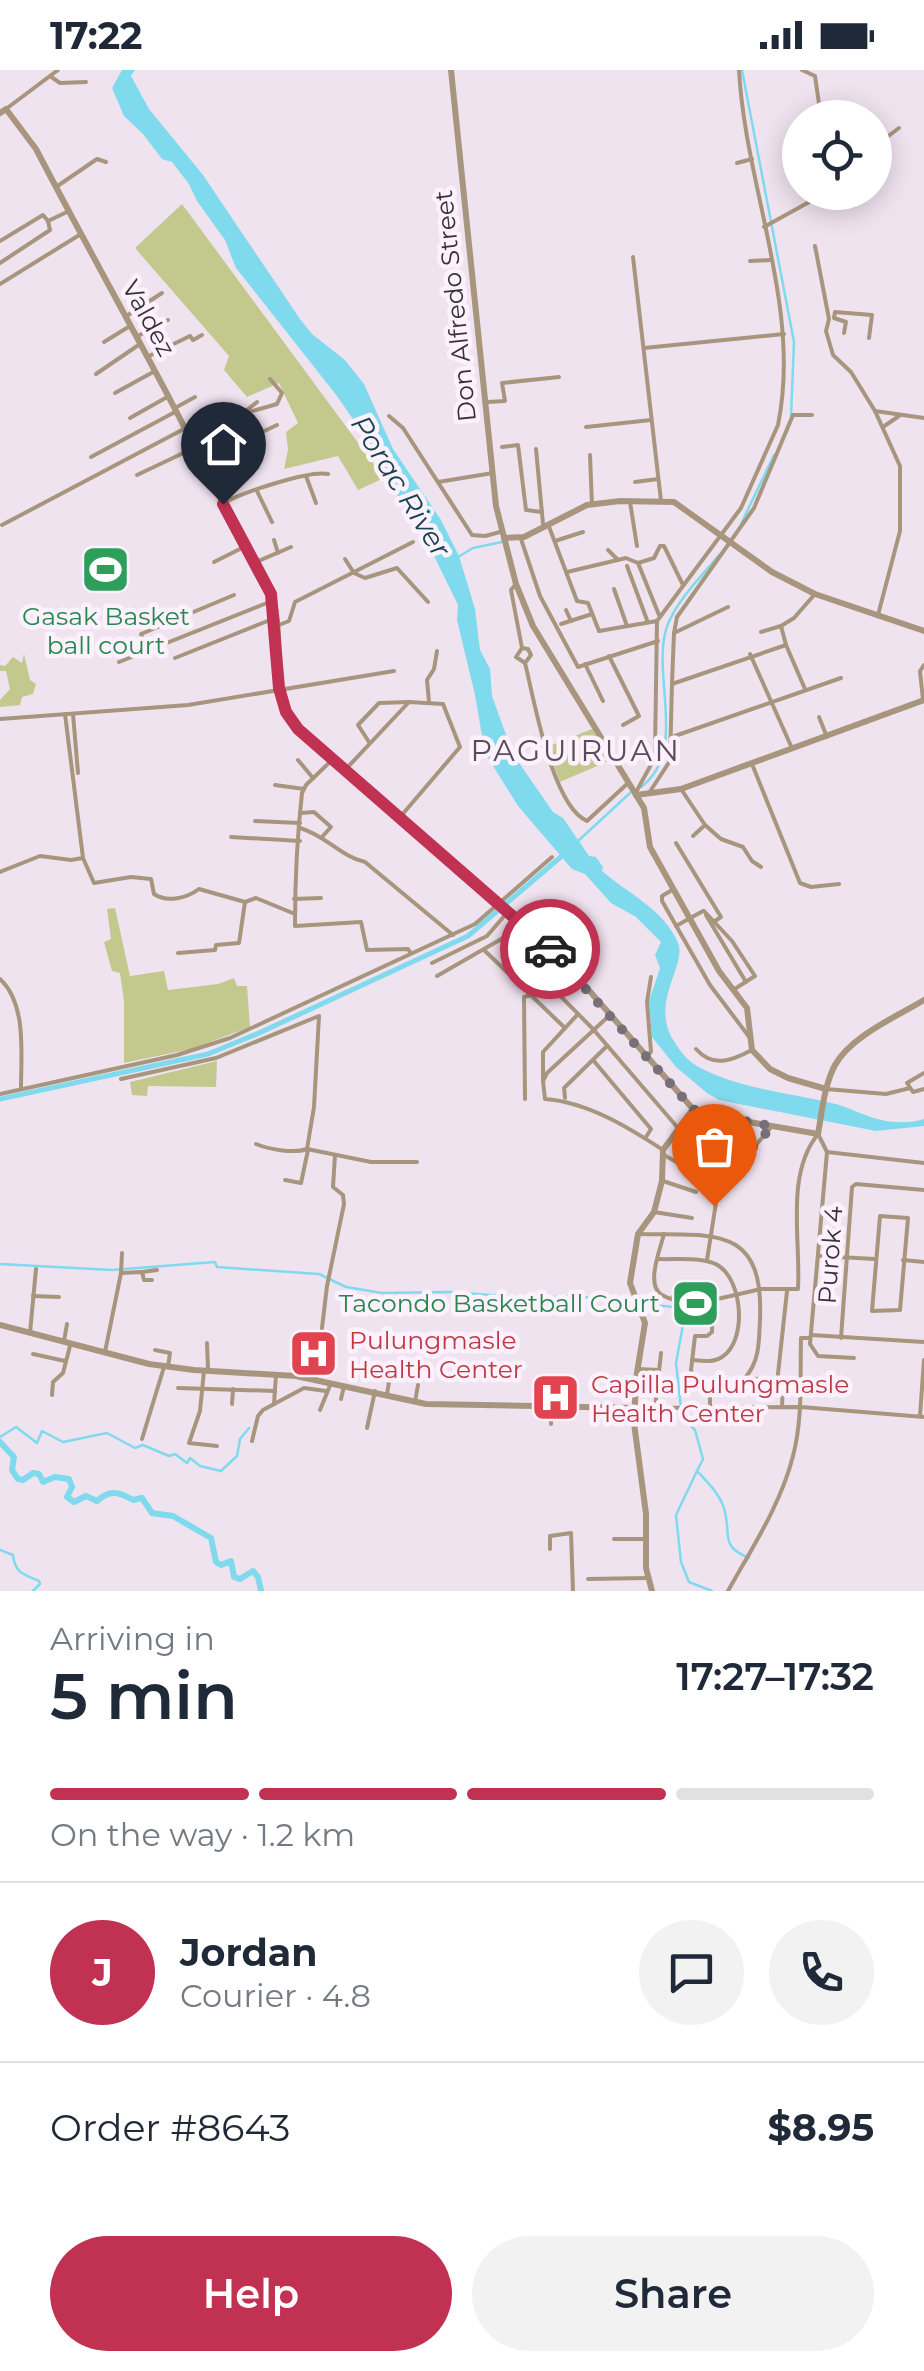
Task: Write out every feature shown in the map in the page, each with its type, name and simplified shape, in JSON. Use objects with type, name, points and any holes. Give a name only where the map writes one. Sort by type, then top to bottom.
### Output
[{"type":"street","points":[[3,111],[58,70]]},
{"type":"street","name":"Don Alfredo Street","points":[[450,70],[493,474],[501,535],[516,584],[533,626],[644,808],[650,848],[719,971],[750,1016],[752,1050]]},
{"type":"street","points":[[649,793],[670,760],[676,617],[726,539],[778,424],[784,334],[739,70]]},
{"type":"street","points":[[802,70],[815,76],[818,100]]},
{"type":"street","points":[[50,76],[60,84],[86,82]]},
{"type":"street","name":"Valdez","points":[[3,111],[36,149],[267,585],[275,622],[279,688]]},
{"type":"street","points":[[892,133],[899,128]]},
{"type":"street","points":[[56,187],[97,159],[106,162]]},
{"type":"street","points":[[737,163],[752,159]]},
{"type":"street","points":[[768,226],[796,210]]},
{"type":"street","points":[[48,221],[68,211]]},
{"type":"street","points":[[0,241],[43,216],[48,221],[50,230],[0,263]]},
{"type":"street","points":[[0,284],[81,234]]},
{"type":"street","points":[[814,246],[833,355],[851,372],[875,411],[900,466],[900,531],[878,615]]},
{"type":"street","points":[[633,257],[662,500]]},
{"type":"street","points":[[750,262],[770,260]]},
{"type":"street","points":[[125,317],[162,294]]},
{"type":"street","points":[[844,334],[846,322],[834,318],[834,312],[872,315],[869,338]]},
{"type":"street","points":[[96,374],[168,320]]},
{"type":"street","points":[[104,342],[130,326]]},
{"type":"street","points":[[644,348],[784,334]]},
{"type":"street","points":[[147,357],[181,338],[190,336],[193,340],[202,335]]},
{"type":"street","points":[[116,393],[155,371]]},
{"type":"street","points":[[488,402],[505,401],[502,383],[559,377]]},
{"type":"street","points":[[242,414],[278,404],[282,393],[270,379]]},
{"type":"street","points":[[130,418],[169,396]]},
{"type":"street","points":[[91,458],[195,397]]},
{"type":"street","points":[[137,475],[258,402]]},
{"type":"street","points":[[875,411],[924,418]]},
{"type":"street","points":[[2,526],[216,412]]},
{"type":"street","points":[[536,450],[546,526],[556,540],[577,601],[588,603],[601,633],[658,618],[754,508],[794,415],[812,415]]},
{"type":"street","points":[[389,416],[403,428],[472,534],[520,538],[579,508],[662,500],[682,506],[763,567],[815,594],[924,632]]},
{"type":"street","points":[[882,428],[899,416]]},
{"type":"street","points":[[586,427],[652,420]]},
{"type":"street","points":[[202,460],[276,425]]},
{"type":"street","points":[[207,469],[258,443]]},
{"type":"street","points":[[502,448],[518,445],[526,510],[542,512]]},
{"type":"street","points":[[590,455],[592,505]]},
{"type":"street","points":[[223,504],[234,497],[306,476],[328,474]]},
{"type":"street","points":[[436,482],[493,474]]},
{"type":"street","points":[[306,476],[316,503]]},
{"type":"street","points":[[635,482],[658,479]]},
{"type":"street","points":[[514,487],[523,487]]},
{"type":"street","points":[[257,491],[272,522]]},
{"type":"street","points":[[630,501],[636,546]]},
{"type":"street","points":[[556,540],[583,532]]},
{"type":"street","points":[[520,538],[548,612],[578,667],[658,641]]},
{"type":"street","points":[[274,540],[278,553]]},
{"type":"street","points":[[175,658],[275,622],[290,621],[294,602],[413,542]]},
{"type":"street","points":[[567,572],[626,558],[638,563],[654,558],[660,546],[664,546],[683,585]]},
{"type":"street","points":[[214,562],[244,547]]},
{"type":"street","points":[[252,563],[291,548]]},
{"type":"street","points":[[608,550],[618,560]]},
{"type":"street","points":[[345,558],[354,574],[364,578],[397,568],[428,602]]},
{"type":"street","points":[[516,584],[511,590],[522,648],[516,657],[525,663],[548,758],[576,815],[587,820],[634,790],[653,762],[658,618],[638,563]]},
{"type":"street","points":[[627,566],[647,620]]},
{"type":"street","points":[[614,590],[627,626]]},
{"type":"street","points":[[761,632],[794,618],[815,594]]},
{"type":"street","points":[[147,650],[141,634],[234,595]]},
{"type":"street","points":[[119,662],[272,601]]},
{"type":"street","points":[[674,633],[728,606]]},
{"type":"street","points":[[566,610],[571,621]]},
{"type":"street","points":[[561,624],[592,614]]},
{"type":"street","points":[[781,626],[805,689]]},
{"type":"street","points":[[672,684],[750,654],[786,645]]},
{"type":"street","points":[[522,648],[531,655],[525,663]]},
{"type":"street","points":[[428,702],[428,680],[436,651]]},
{"type":"street","points":[[750,654],[794,750]]},
{"type":"street","points":[[609,656],[639,716],[622,725]]},
{"type":"street","points":[[585,664],[603,700]]},
{"type":"street","points":[[634,790],[649,793],[682,789],[923,700],[920,671],[924,664]]},
{"type":"street","points":[[0,720],[151,709],[394,670]]},
{"type":"street","points":[[672,737],[841,678]]},
{"type":"street","points":[[279,688],[286,712],[298,729],[565,963],[693,1109],[781,1131],[818,1134]]},
{"type":"street","points":[[345,770],[410,702]]},
{"type":"street","points":[[370,742],[358,725],[378,703],[443,704],[460,747],[399,817]]},
{"type":"street","points":[[65,714],[83,858],[96,884],[136,877],[151,879],[154,894],[162,899],[199,889],[245,902],[256,898],[295,914]]},
{"type":"street","points":[[73,714],[78,773]]},
{"type":"street","points":[[819,717],[827,737]]},
{"type":"street","points":[[332,759],[304,788],[299,862],[294,877],[295,926],[361,922],[367,950],[408,949],[411,954]]},
{"type":"street","points":[[298,760],[313,778]]},
{"type":"street","points":[[752,764],[800,884],[839,884]]},
{"type":"street","points":[[275,786],[304,788]]},
{"type":"street","points":[[682,789],[721,839],[743,847],[761,867]]},
{"type":"street","points":[[288,804],[301,806]]},
{"type":"street","points":[[301,813],[314,812],[331,827],[322,837]]},
{"type":"street","points":[[255,821],[300,826],[322,837],[349,858],[365,862],[453,935]]},
{"type":"street","points":[[693,836],[706,824]]},
{"type":"street","points":[[230,838],[300,842]]},
{"type":"street","points":[[676,842],[721,917],[715,922]]},
{"type":"street","points":[[0,872],[40,856],[83,858]]},
{"type":"street","points":[[432,962],[487,936],[503,908],[552,857]]},
{"type":"street","points":[[675,889],[660,897],[710,986],[750,1038]]},
{"type":"street","points":[[294,899],[321,898]]},
{"type":"street","points":[[178,953],[216,950],[216,945],[239,942],[245,902]]},
{"type":"street","points":[[121,1080],[230,1038],[503,908]]},
{"type":"street","points":[[676,926],[704,911]]},
{"type":"street","points":[[704,911],[755,976],[734,990]]},
{"type":"street","points":[[704,911],[746,982]]},
{"type":"street","points":[[437,976],[503,938],[519,921]]},
{"type":"street","points":[[503,938],[593,1029],[678,1128]]},
{"type":"street","points":[[469,946],[477,954]]},
{"type":"street","points":[[484,950],[565,1028]]},
{"type":"street","points":[[647,1055],[651,1052],[647,1002],[651,977]]},
{"type":"street","points":[[0,978],[10,990],[19,1019],[21,1089]]},
{"type":"street","points":[[526,1099],[524,998],[532,995]]},
{"type":"street","points":[[713,1300],[761,1289],[798,1288],[801,1176],[807,1152],[818,1134],[826,1089],[835,1066],[849,1049],[924,1000]]},
{"type":"street","points":[[578,1014],[543,1052],[545,1099],[566,1100],[645,1138],[696,1174],[733,1131],[736,1120]]},
{"type":"street","points":[[543,1081],[610,1014]]},
{"type":"street","points":[[0,1094],[235,1051],[320,1016],[314,1107],[302,1183],[285,1180]]},
{"type":"street","points":[[566,1100],[564,1088],[607,1046]]},
{"type":"street","points":[[696,1048],[706,1060],[722,1062],[752,1050],[770,1069],[802,1084],[826,1089],[886,1094],[910,1088]]},
{"type":"street","points":[[592,1060],[651,1129],[645,1138]]},
{"type":"street","points":[[924,1073],[907,1083],[914,1092],[924,1088]]},
{"type":"street","points":[[652,1591],[634,1408],[646,1323],[630,1282],[638,1234],[654,1212],[662,1180],[663,1152],[693,1109]]},
{"type":"street","points":[[685,1167],[715,1128],[718,1117]]},
{"type":"street","points":[[707,1261],[718,1190],[772,1126]]},
{"type":"street","points":[[818,1134],[827,1152],[810,1336],[812,1350],[818,1356],[854,1358]]},
{"type":"street","points":[[256,1144],[267,1150],[308,1149],[371,1162],[417,1162]]},
{"type":"street","points":[[827,1152],[924,1164]]},
{"type":"street","points":[[315,1380],[344,1204],[334,1188],[335,1156]]},
{"type":"street","points":[[662,1180],[696,1192]]},
{"type":"street","name":"Purok 4","points":[[842,1338],[853,1186],[924,1190]]},
{"type":"street","points":[[654,1212],[692,1218]]},
{"type":"street","points":[[880,1216],[908,1218],[903,1260],[900,1310],[872,1311],[880,1216]]},
{"type":"street","points":[[638,1234],[711,1236],[730,1241],[746,1252],[756,1268],[761,1289],[759,1345],[755,1363],[744,1379]]},
{"type":"street","points":[[664,1234],[654,1278],[656,1290],[678,1299],[692,1312]]},
{"type":"street","points":[[105,1352],[122,1253]]},
{"type":"street","points":[[818,1256],[875,1259]]},
{"type":"street","points":[[658,1260],[717,1264],[727,1273],[737,1296],[736,1338],[731,1349],[716,1360],[692,1360]]},
{"type":"street","points":[[903,1260],[924,1262]]},
{"type":"street","points":[[30,1333],[36,1268]]},
{"type":"street","points":[[121,1271],[157,1270]]},
{"type":"street","points":[[142,1272],[144,1280],[152,1280]]},
{"type":"street","points":[[672,1298],[680,1288],[699,1284],[708,1287],[713,1300],[712,1332],[696,1336],[691,1376],[694,1384],[710,1386],[744,1379],[800,1384]]},
{"type":"street","points":[[782,1407],[787,1291]]},
{"type":"street","points":[[33,1296],[59,1298]]},
{"type":"street","points":[[52,1394],[52,1382],[61,1379],[66,1362],[67,1324]]},
{"type":"street","points":[[0,1325],[166,1367],[315,1380],[448,1407],[800,1407],[922,1416],[924,1360]]},
{"type":"street","points":[[728,1591],[790,1466],[800,1407],[801,1338],[924,1342]]},
{"type":"street","points":[[207,1343],[200,1411],[189,1443],[217,1446]]},
{"type":"street","points":[[142,1439],[170,1353],[155,1350]]},
{"type":"street","points":[[655,1408],[661,1353]]},
{"type":"street","points":[[32,1354],[66,1362]]},
{"type":"street","points":[[387,1394],[392,1364]]},
{"type":"street","points":[[638,1369],[659,1370]]},
{"type":"street","points":[[274,1404],[276,1375]]},
{"type":"street","points":[[320,1410],[331,1383]]},
{"type":"street","points":[[415,1402],[418,1385]]},
{"type":"street","points":[[341,1399],[344,1386]]},
{"type":"street","points":[[710,1386],[710,1408]]},
{"type":"street","points":[[252,1441],[258,1416],[274,1404],[308,1387],[326,1391]]},
{"type":"street","points":[[178,1388],[275,1392]]},
{"type":"street","points":[[232,1404],[233,1389]]},
{"type":"street","points":[[367,1428],[375,1392]]},
{"type":"street","points":[[551,1406],[551,1424]]},
{"type":"street","points":[[550,1549],[550,1536],[572,1534],[573,1591]]},
{"type":"street","points":[[614,1539],[646,1539]]},
{"type":"street","points":[[588,1579],[648,1578]]},
{"type":"green space","points":[[182,204],[384,478],[358,490],[338,456],[284,469],[286,432],[298,423],[279,383],[247,397],[224,370],[229,356],[135,248]]},
{"type":"green space","points":[[24,654],[30,680],[36,684],[33,694],[22,697],[20,705],[0,707],[0,700],[10,689],[6,671],[0,671],[0,665],[5,666],[13,657],[22,663]]},
{"type":"green space","points":[[592,729],[611,760],[560,782],[547,747]]},
{"type":"green space","points":[[115,908],[130,976],[164,971],[168,990],[218,984],[234,978],[237,986],[247,986],[250,1027],[191,1049],[124,1063],[120,973],[112,971],[104,942],[111,939],[107,909]]},
{"type":"green space","points":[[217,1061],[216,1087],[148,1086],[147,1096],[132,1095],[130,1082]]},
{"type":"water","name":"Porac River","points":[[122,70],[135,70],[131,76],[149,109],[203,175],[300,319],[312,334],[345,360],[364,384],[393,449],[441,520],[459,556],[475,609],[480,650],[490,669],[492,696],[513,754],[553,812],[563,818],[589,856],[596,857],[602,871],[655,912],[678,943],[678,962],[665,1011],[672,1038],[680,1050],[697,1066],[730,1080],[836,1104],[886,1121],[924,1119],[924,1126],[876,1131],[719,1100],[676,1067],[652,1037],[649,1001],[660,968],[655,955],[661,942],[636,917],[611,903],[585,874],[572,869],[518,806],[485,753],[457,620],[458,605],[419,525],[406,512],[372,447],[337,396],[236,268],[225,240],[189,184],[124,116],[112,88]]},
{"type":"waterway","points":[[742,70],[794,342],[791,416]]},
{"type":"waterway","points":[[741,524],[774,455]]},
{"type":"waterway","name":"Porac River","points":[[458,557],[473,548],[502,542]]},
{"type":"waterway","points":[[641,787],[655,772],[663,753],[663,643],[668,624],[684,597],[719,555]]},
{"type":"waterway","points":[[577,842],[630,793]]},
{"type":"waterway","points":[[0,1099],[208,1054],[259,1033],[468,936],[563,855]]},
{"type":"waterway","points":[[0,1264],[112,1270],[215,1262],[217,1267],[319,1274],[346,1287],[382,1293],[578,1296],[635,1305]]},
{"type":"waterway","points":[[643,1304],[674,1307],[685,1314],[676,1363],[682,1417],[695,1430],[703,1459],[697,1471],[721,1501],[728,1540],[749,1558]]},
{"type":"waterway","points":[[0,1437],[16,1427],[37,1443],[42,1431],[63,1442],[107,1433],[135,1448],[143,1445],[169,1456],[175,1454],[187,1463],[190,1458],[200,1466],[221,1471],[237,1456],[240,1439],[249,1428]]},
{"type":"waterway","points":[[0,1442],[14,1457],[12,1470],[18,1479],[33,1473],[39,1474],[43,1482],[55,1477],[69,1479],[72,1487],[67,1497],[74,1502],[86,1496],[97,1501],[115,1493],[133,1500],[142,1498],[152,1513],[173,1516],[211,1538],[216,1562],[221,1565],[231,1561],[234,1577],[240,1579],[253,1571],[261,1591]]},
{"type":"waterway","points":[[697,1471],[676,1515],[681,1562],[689,1582],[712,1591]]},
{"type":"waterway","points":[[0,1550],[13,1555],[21,1572],[39,1581],[33,1591]]},
{"type":"way so far","points":[[550,949],[699,1114],[772,1126],[728,1176],[718,1190],[714,1206]]},
{"type":"place","name":"Gasak Basket ball court","points":[[106,570]]},
{"type":"place","name":"Tacondo Basketball Court","points":[[695,1303]]},
{"type":"place","name":"Pulungmasle Health Center","points":[[314,1354]]},
{"type":"place","name":"Capilla Pulungmasle Health Center","points":[[556,1398]]},
{"type":"district","name":"PAGUIRUAN","points":[[576,750]]},
{"type":"route","points":[[223,504],[271,594],[279,688],[286,712],[298,729],[550,949]]}]
